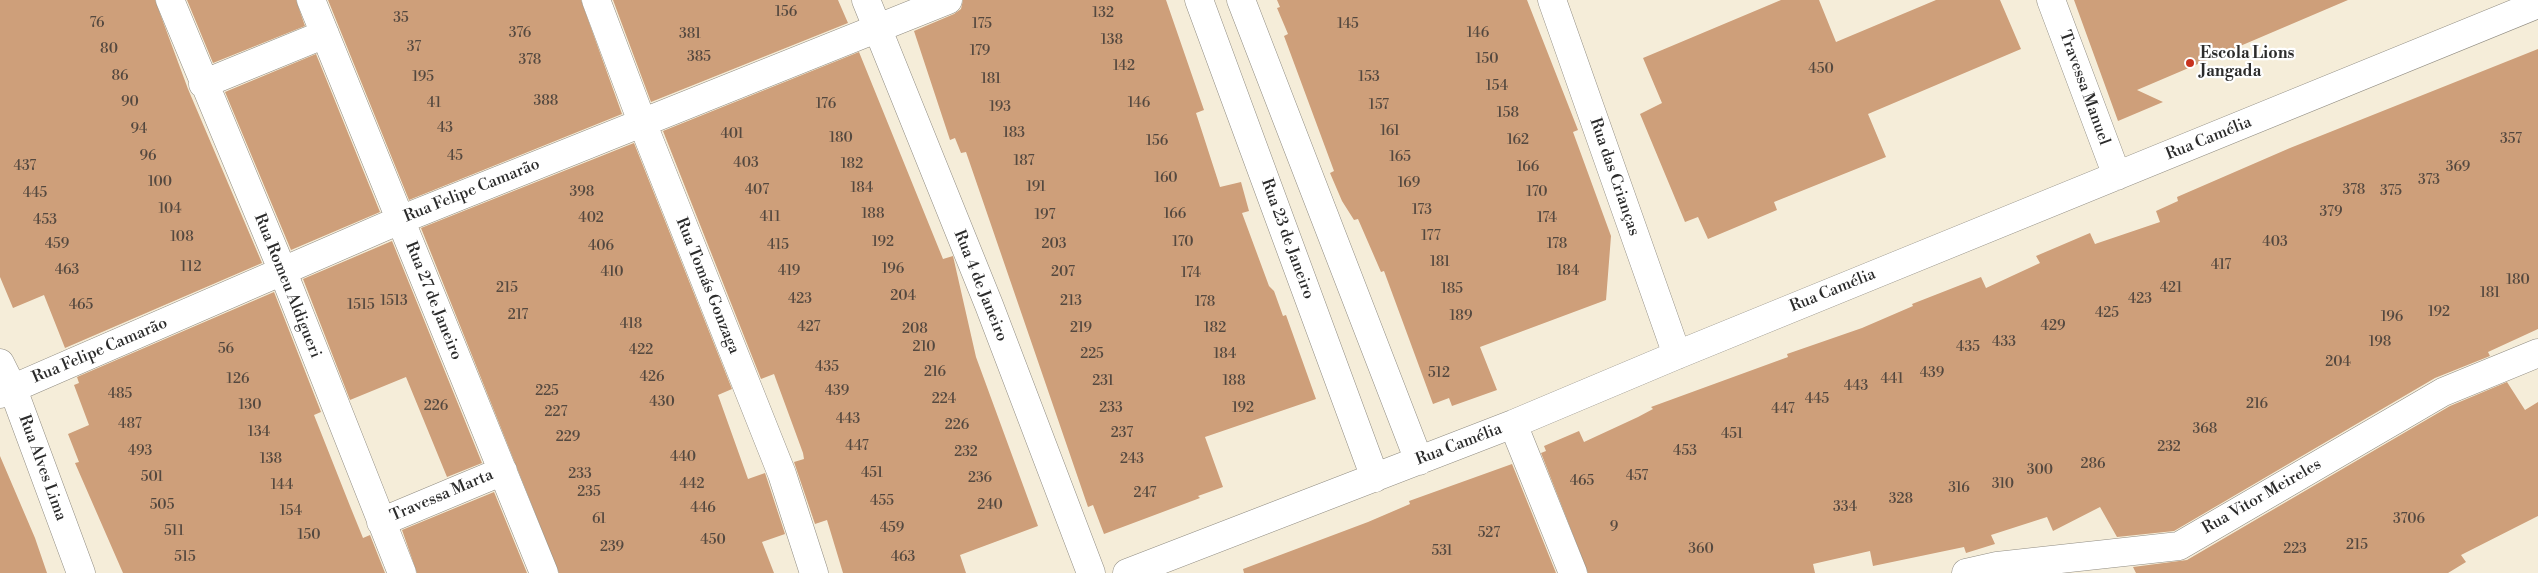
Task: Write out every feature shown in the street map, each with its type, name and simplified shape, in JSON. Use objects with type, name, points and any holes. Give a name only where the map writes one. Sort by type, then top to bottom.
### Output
[{"type":"street","name":"Rua Romeu Aldigueri","points":[[170,0],[203,84],[283,272],[402,573]]},
{"type":"street","name":"Rua 27 de Janeiro","points":[[311,0],[544,573]]},
{"type":"street","name":"Rua Tomás Gonzaga","points":[[596,0],[642,122],[782,474],[814,573]]},
{"type":"street","name":"Rua 4 de Janeiro","points":[[866,0],[989,305],[1090,573]]},
{"type":"street","name":"Rua Felipe Camarão","points":[[6,391],[400,220],[642,122],[878,30],[948,0]]},
{"type":"street","name":"Rua 23 de Janeiro","points":[[1199,0],[1375,478]]},
{"type":"street","points":[[1241,0],[1419,461]]},
{"type":"street","name":"Rua das Crianças","points":[[1552,0],[1677,355]]},
{"type":"street","name":"Travessa Manuel","points":[[2051,0],[2117,176]]},
{"type":"street","name":"Rua Camélia","points":[[1127,573],[1513,424],[1677,355],[2538,4]]},
{"type":"street","points":[[203,84],[325,34]]},
{"type":"street","name":"Rua Vitor Meireles","points":[[1966,573],[1997,566],[2179,546],[2443,392],[2538,353]]},
{"type":"street","name":"Rua Alves Lima","points":[[0,364],[6,391],[81,573]]},
{"type":"street","points":[[1513,424],[1574,573]]},
{"type":"street","name":"Travessa Marta","points":[[381,522],[503,471]]},
{"type":"building","points":[[0,0],[155,0],[188,89],[262,263],[65,348],[44,295],[13,308],[0,277]]},
{"type":"building","points":[[187,0],[296,0],[305,26],[213,63]]},
{"type":"building","points":[[328,0],[581,0],[622,114],[409,200]]},
{"type":"building","points":[[613,0],[838,0],[848,23],[651,102]]},
{"type":"building","points":[[963,0],[1166,0],[1204,110],[1196,113],[1220,187],[1241,182],[1249,211],[1242,213],[1269,286],[1274,291],[1283,316],[1286,315],[1316,399],[1205,437],[1223,487],[1198,496],[1200,498],[1104,534],[1093,505],[1088,507],[966,152],[961,153],[955,138],[950,140],[914,31],[954,14],[961,9]]},
{"type":"building","points":[[1277,0],[1527,0],[1578,130],[1573,132],[1611,236],[1606,300],[1480,347],[1497,390],[1452,406],[1449,398],[1433,404],[1384,271],[1381,272],[1358,219],[1354,220],[1342,201],[1330,173],[1334,171],[1284,36],[1288,34],[1277,8],[1280,7]]},
{"type":"building","points":[[1781,0],[1819,0],[1836,42],[1936,0],[2000,0],[2021,49],[1868,114],[1886,157],[1774,202],[1777,210],[1708,239],[1698,217],[1685,222],[1640,114],[1662,103],[1643,58]]},
{"type":"building","name":"Escola Lions Jangada","points":[[2074,0],[2348,0],[2137,90],[2163,102],[2118,121]]},
{"type":"building","points":[[2538,49],[2538,329],[2488,352],[2490,356],[2435,378],[2174,531],[2117,537],[2100,507],[2053,531],[2047,517],[1991,535],[1995,544],[1966,553],[1964,547],[1873,566],[1870,551],[1813,564],[1815,573],[1588,573],[1541,453],[1546,451],[1544,446],[1579,431],[1584,442],[1638,417],[1653,409],[1651,407],[1788,357],[1787,354],[1862,328],[1913,306],[1912,304],[1981,277],[1986,288],[2040,263],[2036,256],[2090,233],[2095,244],[2160,222],[2156,211],[2178,201],[2177,197],[2290,148]]},
{"type":"building","points":[[859,52],[943,259],[953,256],[976,357],[1038,526],[960,555],[966,573],[843,573],[827,520],[815,524],[794,462],[804,459],[803,453],[774,374],[761,379],[663,131]]},
{"type":"building","points":[[316,54],[380,212],[291,250],[225,92]]},
{"type":"building","points":[[634,143],[732,389],[718,395],[748,479],[765,473],[785,534],[762,542],[774,573],[559,573],[421,228]]},
{"type":"building","points":[[392,241],[482,463],[447,477],[406,377],[350,400],[303,279]]},
{"type":"building","points":[[274,292],[321,412],[314,415],[363,538],[370,535],[385,573],[123,573],[75,463],[79,462],[68,434],[89,425],[74,385],[79,383],[77,377]]},
{"type":"building","points":[[2507,382],[2525,410],[2538,402],[2538,516],[2461,555],[2466,562],[2448,573],[2136,573],[2133,567],[2187,560],[2450,406]]},
{"type":"building","points":[[0,456],[35,538],[47,573],[0,573]]},
{"type":"building","points":[[1512,464],[1556,573],[1244,573],[1243,569],[1368,522],[1410,504],[1409,501]]},
{"type":"building","points":[[494,492],[527,573],[417,573],[402,530]]},
{"type":"place","name":"Escola Lions Jangada","points":[[2190,63]]}]
